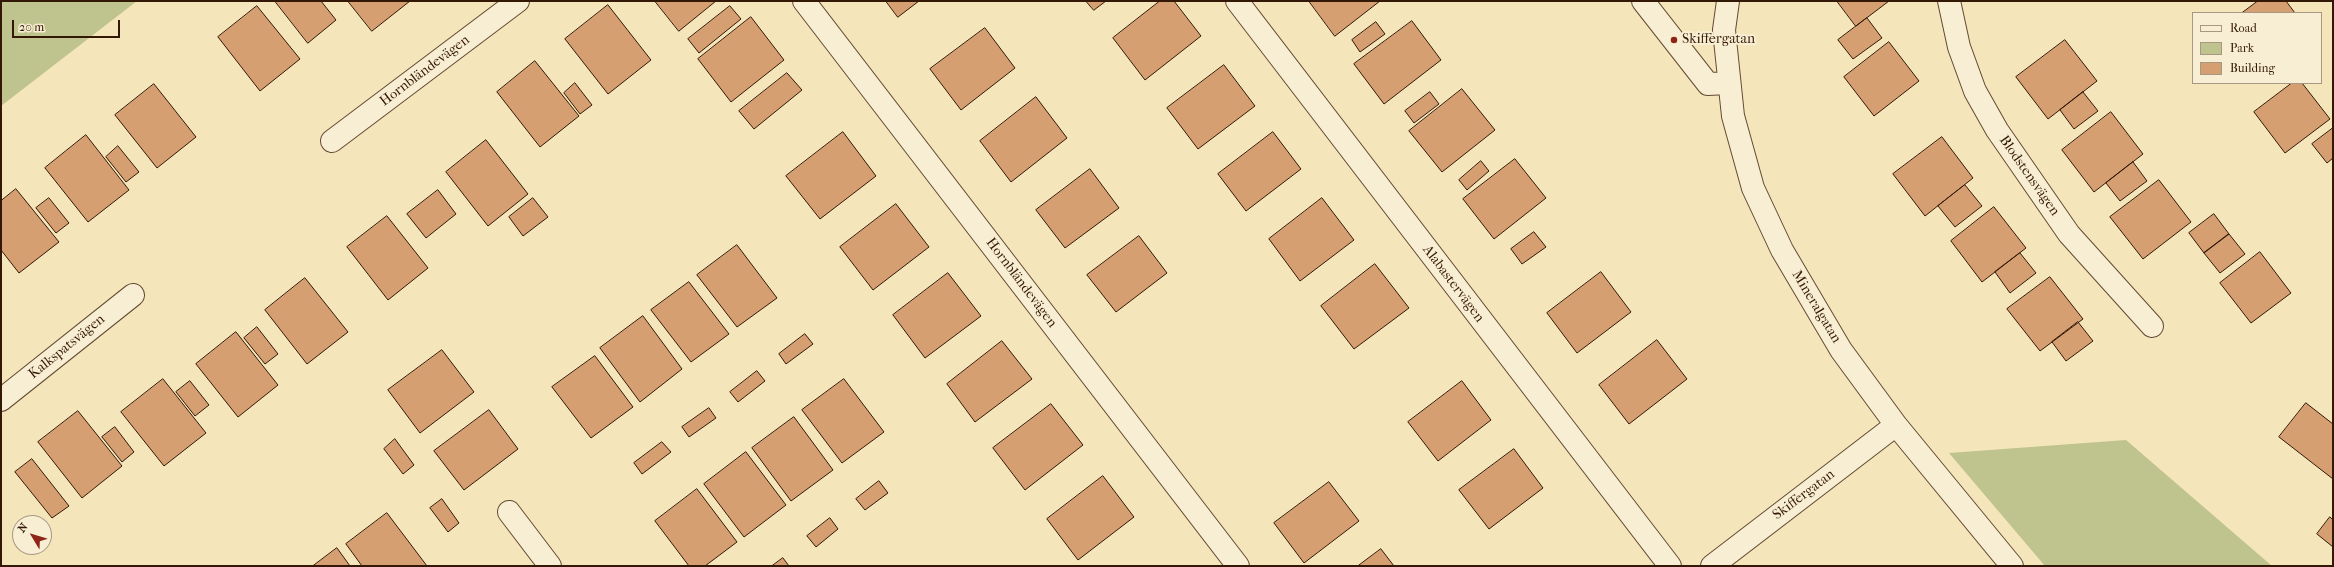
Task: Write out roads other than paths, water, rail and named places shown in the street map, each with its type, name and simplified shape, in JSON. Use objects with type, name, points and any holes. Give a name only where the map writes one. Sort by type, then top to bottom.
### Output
[{"type":"street","name":"Hornbländevägen","points":[[332,141],[518,1]]},
{"type":"street","name":"Hornbländevägen","points":[[804,1],[1238,566]]},
{"type":"street","name":"Alabastervägen","points":[[1237,1],[1670,566]]},
{"type":"street","points":[[1643,1],[1708,84],[1728,83]]},
{"type":"street","name":"Mineralgatan","points":[[1728,1],[1724,30],[1728,83],[1733,116],[1752,188],[1782,250],[1841,350],[1896,425],[2012,566]]},
{"type":"street","name":"Blodstensvägen","points":[[1949,1],[1959,47],[1975,91],[1997,130],[2069,234],[2152,326]]},
{"type":"street","name":"Kalkspatsvägen","points":[[1,400],[132,295]]},
{"type":"street","name":"Skiffergatan","points":[[1712,566],[1896,425]]},
{"type":"street","points":[[509,512],[550,566]]},
{"type":"place","name":"Skiffergatan","points":[[1674,40]]}]
